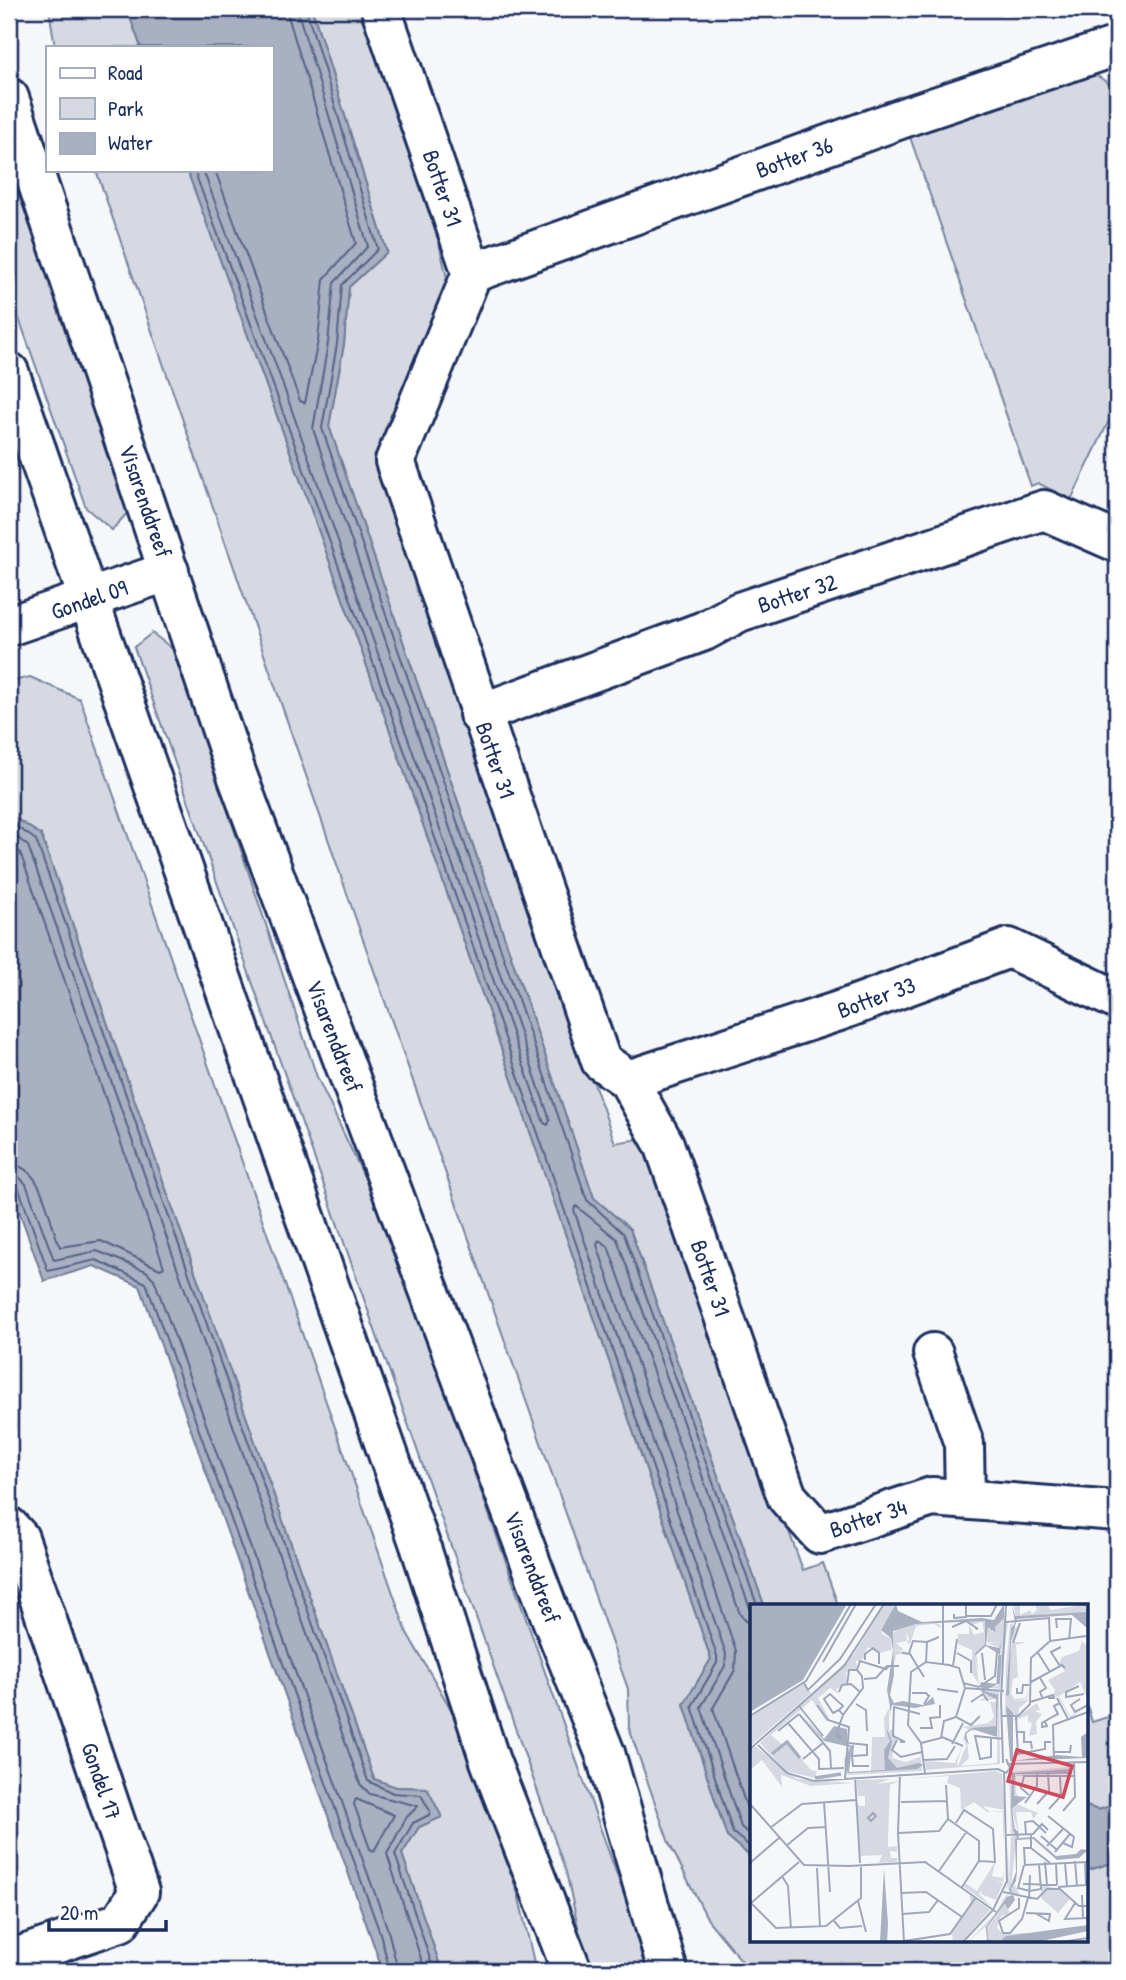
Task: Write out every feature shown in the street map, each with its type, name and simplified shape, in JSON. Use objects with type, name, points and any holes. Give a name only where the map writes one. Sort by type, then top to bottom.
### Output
[{"type":"street","name":"Botter 31","points":[[381,9],[472,273],[395,461],[479,714],[601,1060],[628,1080],[664,1144],[787,1497]]},
{"type":"street","name":"Botter 36","points":[[472,273],[911,115],[1111,48],[1117,51]]},
{"type":"street","name":"Visarenddreef","points":[[9,97],[237,775],[551,1617],[606,1753],[668,1971]]},
{"type":"street","points":[[9,372],[420,1545],[489,1761],[572,1971]]},
{"type":"street","name":"Botter 32","points":[[479,714],[704,631],[739,612],[1044,510],[1117,542]]},
{"type":"street","name":"Gondel 09","points":[[9,626],[169,571]]},
{"type":"street","name":"Botter 33","points":[[628,1080],[839,1011],[1009,948],[1117,1000]]},
{"type":"street","points":[[933,1353],[964,1444],[965,1499]]},
{"type":"street","name":"Botter 34","points":[[787,1497],[820,1534],[932,1497],[1117,1511]]},
{"type":"street","name":"Gondel 17","points":[[9,1527],[19,1538],[139,1892],[120,1923],[9,1960]]},
{"type":"green space","points":[[49,9],[127,9],[141,46],[55,46]]},
{"type":"green space","points":[[312,9],[362,9],[420,160],[447,278],[416,376],[387,495],[615,1143],[645,1138],[803,1570],[823,1563],[838,1604],[764,1604],[630,1229],[594,1198],[329,426],[344,344],[349,287],[387,252]]},
{"type":"green space","points":[[1096,75],[1117,89],[1117,404],[1071,500],[1038,483],[1031,486],[910,137]]},
{"type":"green space","points":[[9,166],[129,511],[112,530],[86,508],[9,290]]},
{"type":"green space","points":[[97,172],[188,172],[388,726],[711,1659],[684,1704],[727,1837],[750,1856],[750,1941],[1088,1941],[1088,1870],[1117,1861],[1117,1971],[750,1971],[708,1920],[669,1843],[629,1728],[628,1689],[360,931]]},
{"type":"green space","points":[[152,633],[174,650],[317,1077],[385,1221],[651,1971],[593,1971],[582,1945],[566,1872],[134,647]]},
{"type":"green space","points":[[30,677],[80,699],[407,1633],[456,1718],[518,1894],[536,1971],[442,1971],[402,1854],[419,1827],[441,1817],[426,1788],[396,1787],[374,1779],[41,835],[9,814],[9,682]]},
{"type":"green space","points":[[1088,1709],[1092,1722],[1117,1714],[1117,1804],[1098,1810],[1088,1807]]},
{"type":"water","points":[[127,9],[312,9],[387,252],[349,287],[344,344],[329,426],[594,1198],[630,1229],[764,1604],[750,1604],[750,1856],[727,1837],[684,1704],[711,1659],[388,726],[188,172],[273,172],[273,46],[141,46]]},
{"type":"water","points":[[9,814],[41,835],[374,1779],[396,1787],[427,1788],[442,1817],[419,1827],[402,1854],[442,1971],[383,1971],[140,1286],[94,1266],[44,1281],[9,1182]]},
{"type":"water","points":[[1117,1804],[1117,1861],[1088,1870],[1088,1807],[1098,1810]]}]
